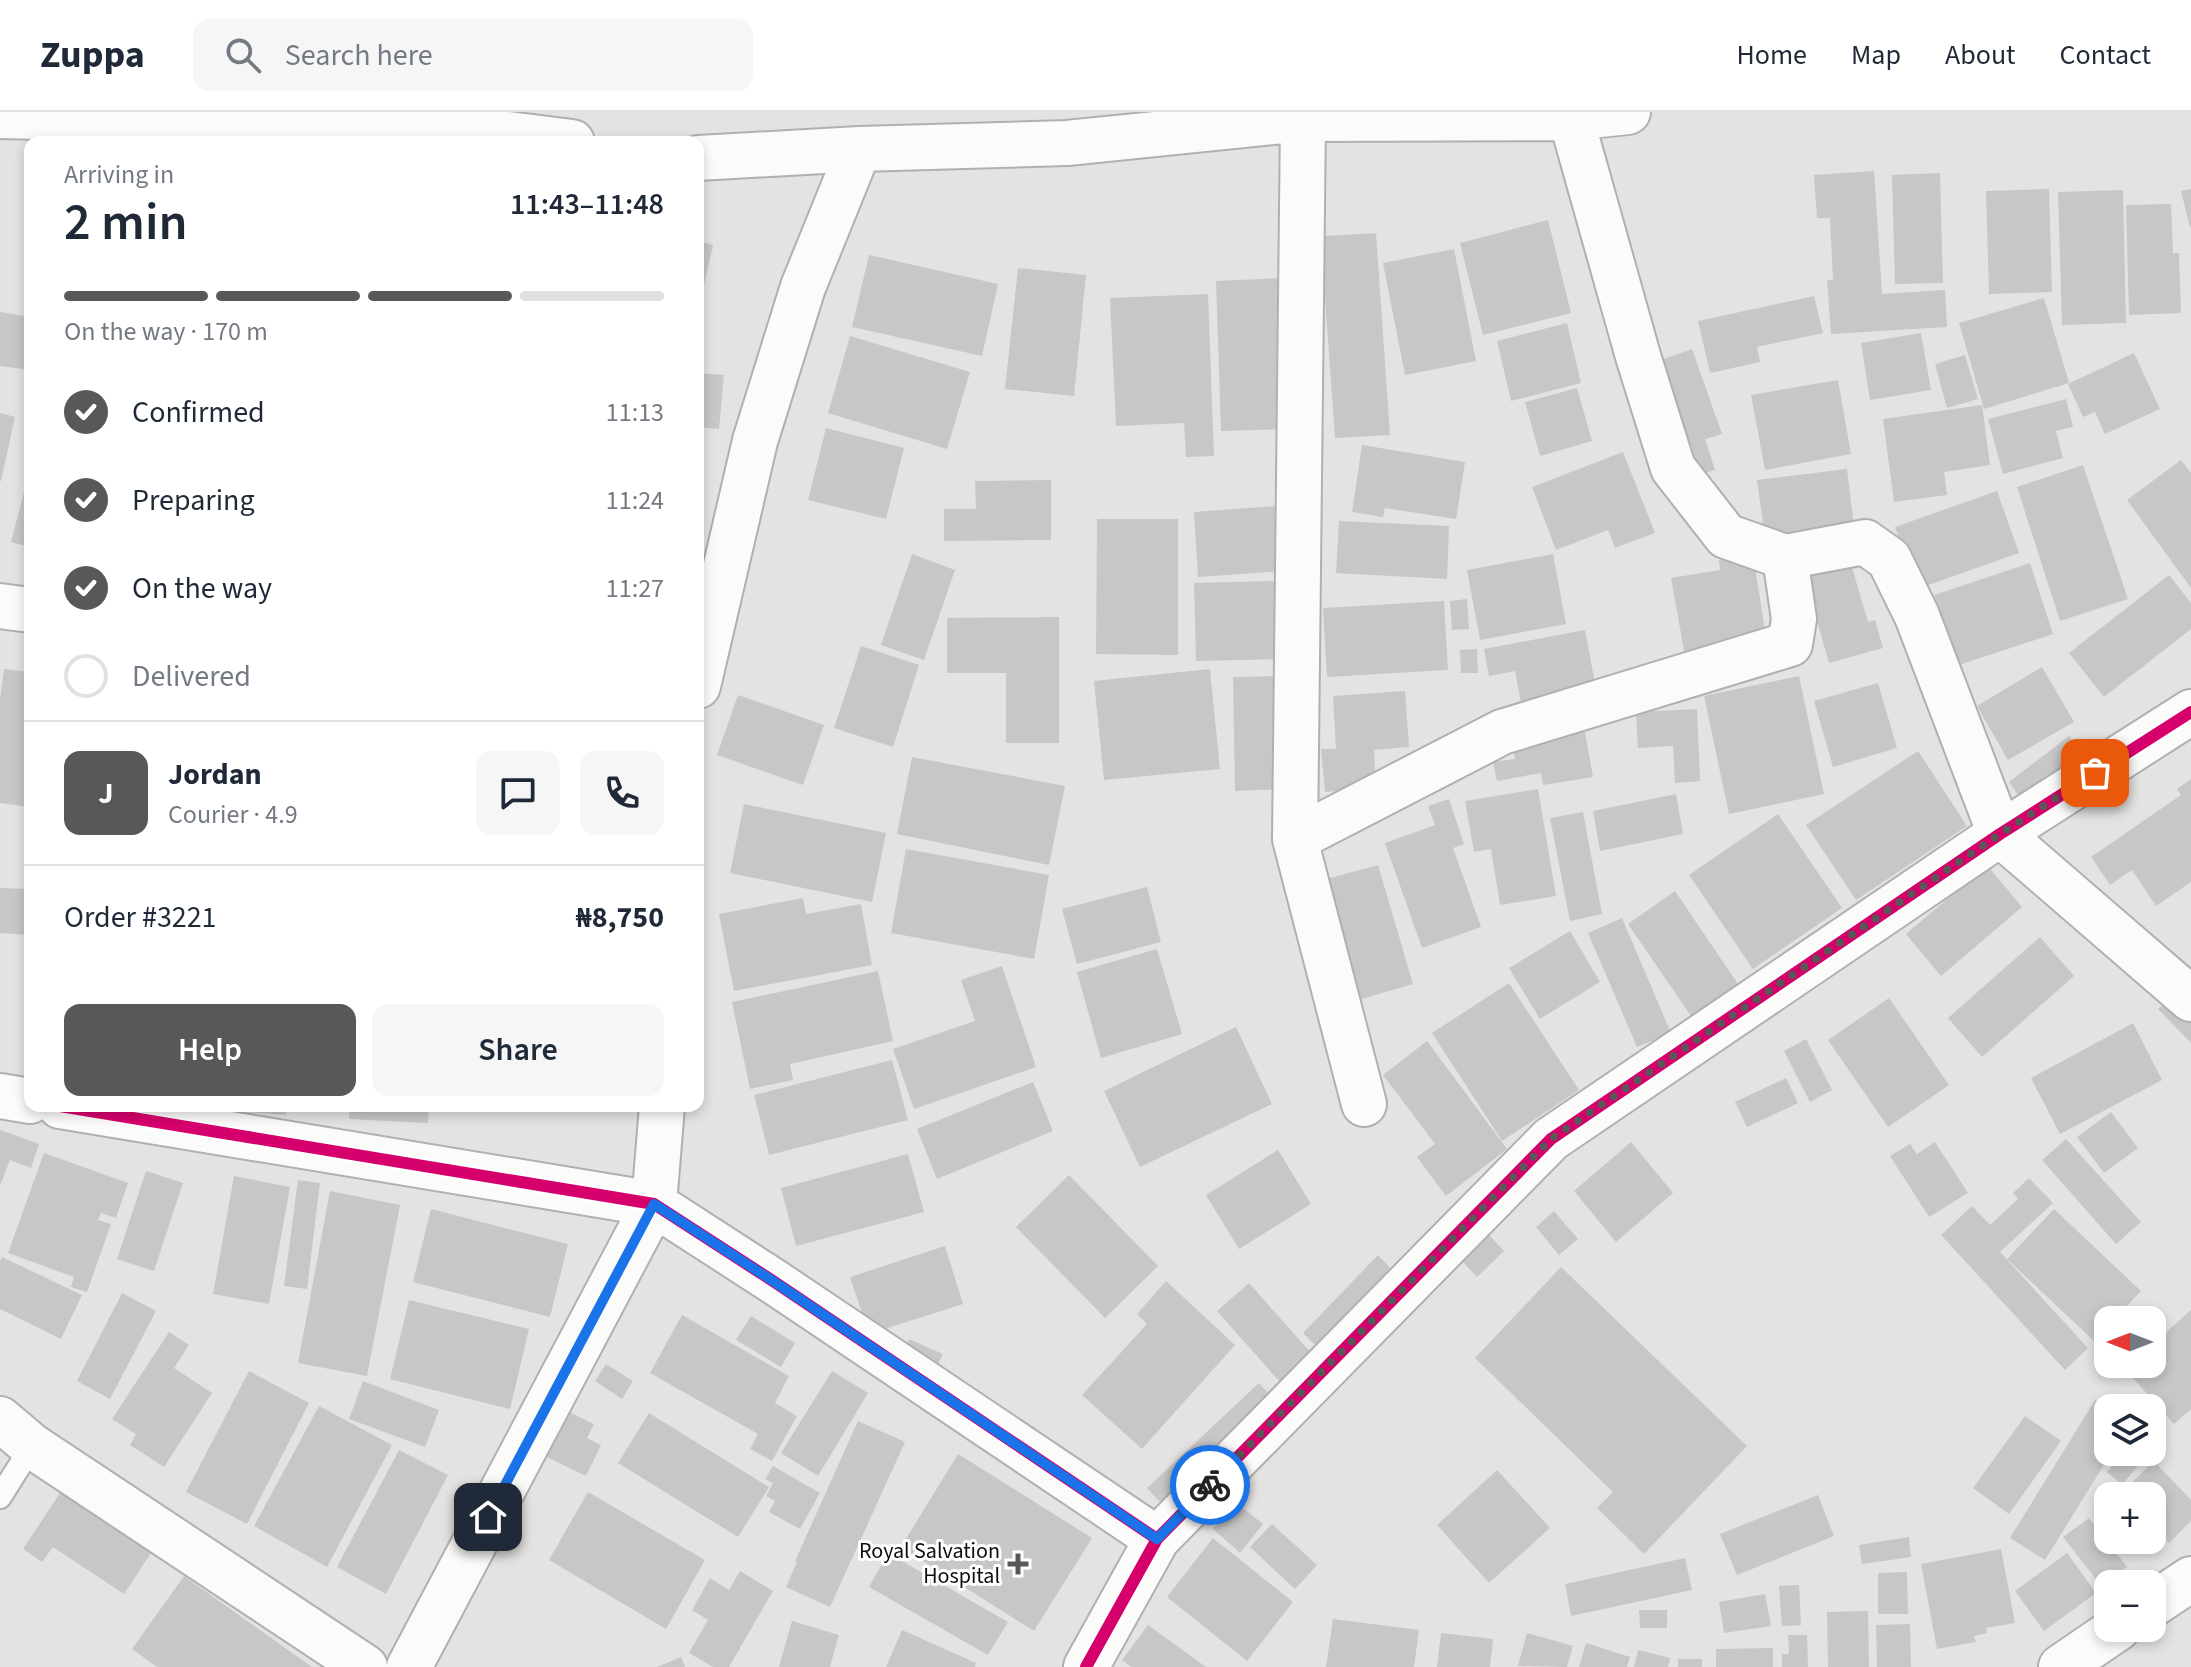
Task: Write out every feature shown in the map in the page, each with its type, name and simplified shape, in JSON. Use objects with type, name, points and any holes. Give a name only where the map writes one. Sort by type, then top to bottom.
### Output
[{"type":"street","points":[[704,158],[859,149],[1067,143],[1303,119],[1571,118],[1628,112]]},
{"type":"street","points":[[0,116],[459,128],[524,136]]},
{"type":"street","points":[[1571,118],[1673,468],[1726,536],[1785,557],[1865,542],[1889,559],[1917,616],[2000,834],[2191,999]]},
{"type":"street","points":[[1303,119],[1295,839],[1364,1104]]},
{"type":"street","points":[[704,660],[755,441],[803,287],[859,149]]},
{"type":"street","points":[[1295,839],[1502,732],[1790,644],[1794,619],[1785,557]]},
{"type":"street","points":[[0,606],[24,609]]},
{"type":"street","points":[[1086,1667],[1157,1539],[1551,1139],[2000,834],[2191,712]]},
{"type":"street","points":[[0,1096],[24,1100]]},
{"type":"street","points":[[96,1112],[654,1204],[1157,1539]]},
{"type":"street","points":[[425,1663],[654,1204],[662,1112]]},
{"type":"street","points":[[16,1432],[365,1667]]},
{"type":"street","points":[[2166,1596],[2191,1579]]},
{"type":"street","points":[[2061,1667],[2098,1642]]},
{"type":"lane","points":[[0,1497],[16,1432]]},
{"type":"building","points":[[1874,171],[1882,294],[1945,290],[1947,327],[1831,334],[1827,280],[1833,280],[1830,218],[1817,218],[1814,175]]},
{"type":"building","points":[[1940,173],[1943,283],[1895,284],[1892,175]]},
{"type":"building","points":[[2049,189],[2052,292],[1989,294],[1986,191]]},
{"type":"building","points":[[2191,189],[2191,227],[2190,227],[2181,191]]},
{"type":"building","points":[[2123,190],[2126,323],[2062,325],[2058,192]]},
{"type":"building","points":[[2171,204],[2173,253],[2179,253],[2181,313],[2129,315],[2126,205]]},
{"type":"building","points":[[1548,220],[1571,313],[1483,335],[1460,243]]},
{"type":"building","points":[[1376,233],[1390,435],[1335,438],[1325,298],[1313,299],[1309,237]]},
{"type":"building","points":[[704,243],[713,245],[704,285]]},
{"type":"building","points":[[1454,249],[1476,361],[1405,375],[1383,263]]},
{"type":"building","points":[[869,255],[998,284],[982,356],[852,327]]},
{"type":"building","points":[[1018,268],[1086,275],[1074,396],[1005,389]]},
{"type":"building","points":[[1283,278],[1288,429],[1221,431],[1216,281]]},
{"type":"building","points":[[1208,294],[1214,456],[1186,457],[1184,423],[1116,426],[1110,298]]},
{"type":"building","points":[[1814,296],[1823,333],[1757,347],[1760,362],[1710,373],[1698,321]]},
{"type":"building","points":[[2044,298],[2069,383],[1984,409],[1959,323]]},
{"type":"building","points":[[0,312],[24,316],[24,369],[0,366]]},
{"type":"building","points":[[1567,323],[1581,383],[1511,401],[1497,341]]},
{"type":"building","points":[[1921,333],[1931,390],[1870,400],[1861,343]]},
{"type":"building","points":[[850,336],[970,372],[947,449],[828,413]]},
{"type":"building","points":[[1692,349],[1722,434],[1705,439],[1715,470],[1701,474],[1661,360]]},
{"type":"building","points":[[2134,353],[2160,409],[2105,434],[2095,412],[2083,417],[2068,384]]},
{"type":"building","points":[[1965,355],[1978,399],[1947,408],[1935,364]]},
{"type":"building","points":[[704,373],[724,375],[719,429],[704,428]]},
{"type":"building","points":[[1838,380],[1851,454],[1765,470],[1751,395]]},
{"type":"building","points":[[1577,388],[1592,441],[1540,456],[1525,402]]},
{"type":"building","points":[[2066,399],[2073,427],[2056,431],[2063,458],[2003,474],[1988,419]]},
{"type":"building","points":[[1982,405],[1990,465],[1944,472],[1947,495],[1894,502],[1883,419]]},
{"type":"building","points":[[0,413],[15,417],[1,481],[0,481]]},
{"type":"building","points":[[826,428],[904,448],[886,519],[808,500]]},
{"type":"building","points":[[1362,445],[1465,462],[1456,519],[1385,508],[1383,517],[1352,512]]},
{"type":"building","points":[[1623,452],[1655,533],[1615,548],[1608,530],[1556,550],[1532,487]]},
{"type":"building","points":[[2181,460],[2191,473],[2191,588],[2127,500]]},
{"type":"building","points":[[2083,465],[2128,599],[2060,621],[2017,487]]},
{"type":"building","points":[[1847,469],[1854,526],[1765,538],[1757,480]]},
{"type":"building","points":[[1051,480],[1051,540],[944,541],[944,509],[976,509],[975,481]]},
{"type":"building","points":[[1997,491],[2019,553],[1917,589],[1895,527]]},
{"type":"building","points":[[24,492],[24,545],[11,542]]},
{"type":"building","points":[[1277,506],[1281,571],[1198,577],[1194,512]]},
{"type":"building","points":[[1097,519],[1178,519],[1178,655],[1096,654]]},
{"type":"building","points":[[1339,521],[1449,526],[1447,579],[1336,573]]},
{"type":"building","points":[[912,554],[955,570],[924,660],[881,645]]},
{"type":"building","points":[[1553,554],[1566,624],[1480,640],[1467,570]]},
{"type":"building","points":[[1753,555],[1767,642],[1685,656],[1671,578],[1720,570],[1719,560]]},
{"type":"building","points":[[2030,563],[2053,634],[1956,666],[1933,620],[1941,616],[1934,595]]},
{"type":"building","points":[[1851,564],[1868,622],[1875,620],[1883,648],[1829,663],[1808,589],[1798,579]]},
{"type":"building","points":[[2169,575],[2191,603],[2191,629],[2104,697],[2069,653]]},
{"type":"building","points":[[1276,581],[1278,659],[1196,661],[1194,583]]},
{"type":"building","points":[[1467,599],[1469,629],[1452,630],[1450,601]]},
{"type":"building","points":[[1444,601],[1448,670],[1327,677],[1323,608]]},
{"type":"building","points":[[1059,617],[1059,743],[1006,743],[1006,673],[947,673],[947,618]]},
{"type":"building","points":[[1585,630],[1596,689],[1521,703],[1515,671],[1489,676],[1484,649]]},
{"type":"building","points":[[861,646],[919,665],[893,747],[834,728]]},
{"type":"building","points":[[1477,649],[1478,673],[1461,673],[1460,650]]},
{"type":"building","points":[[2042,667],[2074,722],[2008,760],[1977,706]]},
{"type":"building","points":[[4,669],[24,671],[24,806],[0,803],[0,700]]},
{"type":"building","points":[[1210,669],[1220,769],[1104,780],[1094,681]]},
{"type":"building","points":[[1281,676],[1284,789],[1235,791],[1233,677]]},
{"type":"building","points":[[1799,676],[1824,794],[1729,814],[1704,696]]},
{"type":"building","points":[[1878,683],[1897,748],[1833,767],[1814,701]]},
{"type":"building","points":[[1405,691],[1409,747],[1374,750],[1376,788],[1325,792],[1321,749],[1336,749],[1333,696]]},
{"type":"building","points":[[738,695],[824,725],[803,785],[717,755]]},
{"type":"building","points":[[1697,709],[1700,781],[1675,783],[1673,746],[1638,748],[1636,712]]},
{"type":"building","points":[[1583,721],[1593,777],[1543,785],[1541,773],[1497,781],[1493,762],[1515,759],[1511,733]]},
{"type":"building","points":[[2069,736],[2088,762],[2027,808],[2009,782]]},
{"type":"building","points":[[1918,751],[1967,826],[1856,900],[1806,825]]},
{"type":"building","points":[[912,757],[1065,786],[1049,865],[897,834]]},
{"type":"building","points":[[2191,779],[2191,882],[2156,906],[2132,870],[2110,885],[2091,857],[2181,795],[2177,789]]},
{"type":"building","points":[[1538,789],[1556,896],[1500,905],[1491,849],[1474,852],[1465,801]]},
{"type":"building","points":[[1676,794],[1683,834],[1600,851],[1593,811]]},
{"type":"building","points":[[1449,799],[1464,844],[1453,848],[1481,927],[1422,948],[1385,843],[1435,825],[1428,806]]},
{"type":"building","points":[[744,804],[886,833],[872,902],[730,873]]},
{"type":"building","points":[[1583,812],[1602,914],[1570,921],[1550,818]]},
{"type":"building","points":[[1778,814],[1842,908],[1753,969],[1689,875]]},
{"type":"building","points":[[906,849],[1049,875],[1034,959],[891,933]]},
{"type":"building","points":[[1378,865],[1413,984],[1358,1000],[1323,880]]},
{"type":"building","points":[[1987,865],[2022,907],[1941,976],[1906,934]]},
{"type":"building","points":[[1147,887],[1161,942],[1077,964],[1062,909]]},
{"type":"building","points":[[0,888],[24,889],[24,935],[0,933]]},
{"type":"building","points":[[1675,891],[1738,984],[1691,1016],[1628,924]]},
{"type":"building","points":[[803,898],[806,914],[861,904],[872,965],[734,991],[719,914]]},
{"type":"building","points":[[1622,918],[1671,1033],[1637,1047],[1588,933]]},
{"type":"building","points":[[1570,931],[1600,982],[1540,1019],[1509,968]]},
{"type":"building","points":[[2040,937],[2074,976],[1982,1057],[1948,1018]]},
{"type":"building","points":[[1157,949],[1182,1034],[1101,1058],[1077,972]]},
{"type":"building","points":[[1002,966],[1036,1067],[914,1109],[893,1049],[975,1021],[961,980]]},
{"type":"building","points":[[878,971],[893,1041],[790,1064],[793,1080],[750,1089],[732,1002]]},
{"type":"building","points":[[1509,983],[1579,1090],[1502,1141],[1432,1033]]},
{"type":"building","points":[[2178,990],[2191,1003],[2191,1043],[2158,1009]]},
{"type":"building","points":[[1889,998],[1949,1085],[1888,1127],[1828,1040]]},
{"type":"building","points":[[2133,1023],[2162,1080],[2060,1134],[2031,1078]]},
{"type":"building","points":[[1236,1027],[1272,1104],[1140,1167],[1104,1091]]},
{"type":"building","points":[[1806,1039],[1832,1090],[1810,1102],[1784,1051]]},
{"type":"building","points":[[1427,1041],[1507,1149],[1446,1196],[1417,1157],[1435,1144],[1383,1075]]},
{"type":"building","points":[[892,1060],[908,1120],[769,1155],[754,1095]]},
{"type":"building","points":[[1786,1078],[1798,1103],[1747,1127],[1735,1102]]},
{"type":"building","points":[[1033,1082],[1053,1131],[937,1179],[917,1129]]},
{"type":"building","points":[[246,1112],[286,1112],[286,1115]]},
{"type":"building","points":[[350,1112],[429,1112],[428,1123],[349,1119]]},
{"type":"building","points":[[2111,1112],[2138,1148],[2104,1173],[2077,1137]]},
{"type":"building","points":[[0,1130],[39,1144],[31,1168],[10,1160],[0,1186]]},
{"type":"building","points":[[2066,1139],[2141,1222],[2116,1244],[2042,1160]]},
{"type":"building","points":[[1631,1142],[1673,1193],[1616,1242],[1574,1191]]},
{"type":"building","points":[[1935,1142],[1968,1193],[1929,1217],[1890,1156],[1910,1144],[1917,1154]]},
{"type":"building","points":[[1278,1150],[1311,1204],[1239,1249],[1206,1195]]},
{"type":"building","points":[[44,1153],[128,1183],[116,1218],[101,1213],[98,1220],[111,1224],[87,1292],[71,1287],[74,1277],[8,1253]]},
{"type":"building","points":[[908,1154],[924,1212],[796,1246],[781,1188]]},
{"type":"building","points":[[146,1171],[183,1183],[154,1271],[117,1259]]},
{"type":"building","points":[[1069,1175],[1158,1266],[1105,1318],[1016,1227]]},
{"type":"building","points":[[234,1176],[290,1187],[269,1304],[213,1294]]},
{"type":"building","points":[[2029,1178],[2053,1203],[2000,1252],[2088,1348],[2065,1370],[1941,1235],[1972,1206],[1990,1225],[2018,1199],[2013,1193]]},
{"type":"building","points":[[298,1180],[320,1183],[307,1289],[284,1286]]},
{"type":"building","points":[[330,1191],[400,1205],[367,1376],[298,1363]]},
{"type":"building","points":[[431,1209],[568,1244],[550,1317],[413,1282]]},
{"type":"building","points":[[2054,1209],[2141,1291],[2127,1306],[2094,1306],[2094,1341],[2007,1259]]},
{"type":"building","points":[[1554,1211],[1578,1239],[1559,1255],[1536,1227]]},
{"type":"building","points":[[1488,1234],[1504,1251],[1477,1277],[1461,1260]]},
{"type":"building","points":[[945,1246],[963,1304],[869,1334],[850,1277]]},
{"type":"building","points":[[1378,1255],[1399,1277],[1324,1354],[1303,1333]]},
{"type":"building","points":[[2,1257],[82,1295],[61,1339],[0,1309]]},
{"type":"building","points":[[1561,1267],[1747,1446],[1644,1554],[1597,1508],[1613,1492],[1475,1358]]},
{"type":"building","points":[[1166,1281],[1235,1345],[1142,1449],[1082,1395],[1147,1324],[1137,1314]]},
{"type":"building","points":[[1249,1283],[1320,1363],[1288,1391],[1217,1311]]},
{"type":"building","points":[[122,1293],[156,1311],[110,1399],[77,1381]]},
{"type":"building","points":[[409,1300],[529,1329],[510,1409],[390,1379]]},
{"type":"building","points":[[2191,1310],[2191,1409],[2174,1424],[2166,1415],[2166,1394],[2147,1394],[2133,1378],[2166,1378],[2166,1332]]},
{"type":"building","points":[[682,1315],[789,1376],[775,1403],[797,1416],[772,1461],[750,1449],[758,1434],[650,1373]]},
{"type":"building","points":[[751,1316],[795,1343],[781,1367],[736,1340]]},
{"type":"building","points":[[169,1332],[189,1345],[174,1368],[212,1393],[164,1467],[130,1445],[136,1434],[112,1419]]},
{"type":"building","points":[[909,1339],[943,1354],[935,1371],[901,1356]]},
{"type":"building","points":[[606,1364],[633,1381],[622,1399],[595,1381]]},
{"type":"building","points":[[249,1371],[309,1403],[247,1524],[186,1492]]},
{"type":"building","points":[[832,1371],[868,1393],[818,1476],[781,1453]]},
{"type":"building","points":[[363,1381],[439,1410],[425,1447],[349,1419]]},
{"type":"building","points":[[1259,1383],[1279,1405],[1167,1510],[1147,1488]]},
{"type":"building","points":[[2094,1402],[2094,1466],[2103,1466],[2045,1560],[2010,1538]]},
{"type":"building","points":[[319,1406],[392,1445],[327,1567],[254,1526]]},
{"type":"building","points":[[569,1412],[594,1424],[587,1438],[601,1445],[586,1476],[547,1457]]},
{"type":"building","points":[[649,1413],[769,1487],[738,1537],[618,1463]]},
{"type":"building","points":[[2025,1416],[2061,1441],[2009,1514],[1973,1488]]},
{"type":"building","points":[[858,1421],[905,1442],[830,1607],[786,1587]]},
{"type":"building","points":[[399,1450],[448,1475],[386,1594],[337,1567]]},
{"type":"building","points":[[958,1454],[1092,1538],[1034,1631],[901,1547]]},
{"type":"building","points":[[773,1466],[820,1493],[800,1529],[769,1512],[775,1501],[766,1496],[773,1483],[765,1479]]},
{"type":"building","points":[[2112,1466],[2138,1466],[2124,1482],[2119,1482],[2107,1472]]},
{"type":"building","points":[[2149,1466],[2159,1466],[2191,1500],[2191,1521],[2169,1543],[2166,1540],[2166,1482],[2132,1482]]},
{"type":"building","points":[[1497,1470],[1550,1528],[1489,1583],[1437,1525]]},
{"type":"building","points":[[68,1481],[158,1542],[124,1594],[53,1547],[42,1562],[23,1549]]},
{"type":"building","points":[[588,1492],[705,1560],[666,1629],[549,1560]]},
{"type":"building","points":[[1818,1495],[1834,1536],[1737,1575],[1720,1534]]},
{"type":"building","points":[[1235,1502],[1263,1524],[1240,1553],[1213,1529]]},
{"type":"building","points":[[2089,1518],[2094,1524],[2094,1554],[2117,1554],[2127,1567],[2123,1570],[2094,1570],[2094,1577],[2063,1537]]},
{"type":"building","points":[[1272,1524],[1317,1565],[1295,1589],[1250,1547]]},
{"type":"building","points":[[1909,1537],[1911,1557],[1862,1564],[1859,1545]]},
{"type":"building","points":[[1213,1538],[1293,1602],[1247,1661],[1167,1597]]},
{"type":"building","points":[[2001,1549],[2015,1623],[1986,1628],[1987,1633],[1974,1636],[1976,1642],[1937,1649],[1921,1564]]},
{"type":"building","points":[[888,1553],[1008,1622],[988,1655],[869,1587]]},
{"type":"building","points":[[2067,1553],[2094,1594],[2044,1631],[2015,1591]]},
{"type":"building","points":[[1685,1558],[1692,1590],[1571,1616],[1565,1584]]},
{"type":"building","points":[[740,1571],[773,1591],[729,1667],[713,1667],[689,1653],[708,1620],[692,1610],[710,1578],[729,1590]]},
{"type":"building","points":[[1907,1572],[1908,1614],[1878,1614],[1878,1573]]},
{"type":"building","points":[[184,1576],[312,1667],[157,1667],[132,1649]]},
{"type":"building","points":[[1799,1585],[1801,1625],[1782,1626],[1779,1586]]},
{"type":"building","points":[[1765,1594],[1771,1626],[1724,1633],[1719,1602]]},
{"type":"building","points":[[1639,1610],[1667,1610],[1667,1628],[1640,1628]]},
{"type":"building","points":[[1868,1611],[1869,1667],[1828,1667],[1827,1612]]},
{"type":"building","points":[[1333,1619],[1419,1630],[1414,1667],[1326,1667]]},
{"type":"building","points":[[792,1621],[839,1635],[830,1667],[779,1667]]},
{"type":"building","points":[[1910,1624],[1911,1667],[1877,1667],[1876,1625]]},
{"type":"building","points":[[1148,1625],[1206,1667],[1131,1667],[1122,1660]]},
{"type":"building","points":[[902,1630],[976,1663],[975,1667],[886,1667]]},
{"type":"building","points":[[1441,1633],[1493,1639],[1490,1667],[1437,1667]]},
{"type":"building","points":[[1527,1633],[1573,1646],[1567,1667],[1518,1666]]},
{"type":"building","points":[[1788,1635],[1807,1635],[1808,1667],[1782,1667],[1782,1654],[1789,1654]]},
{"type":"building","points":[[1586,1643],[1630,1657],[1627,1667],[1579,1667]]},
{"type":"building","points":[[1773,1648],[1773,1667],[1716,1667],[1716,1649]]},
{"type":"building","points":[[1638,1650],[1670,1658],[1668,1667],[1634,1667]]},
{"type":"building","points":[[681,1657],[685,1667],[657,1667]]},
{"type":"building","points":[[1678,1659],[1702,1659],[1702,1667],[1678,1667]]},
{"type":"cycle path","points":[[1086,1667],[1157,1539],[1551,1139],[2000,834],[2191,712]]},
{"type":"cycle path","points":[[96,1112],[654,1204],[1157,1539]]},
{"type":"way so far","points":[[1210,1485],[1551,1139],[2000,834],[2095,773]]},
{"type":"place","name":"Royal Salvation Hospital","points":[[1018,1564]]},
{"type":"route","points":[[488,1517],[654,1204],[1157,1539],[1210,1485]]}]
